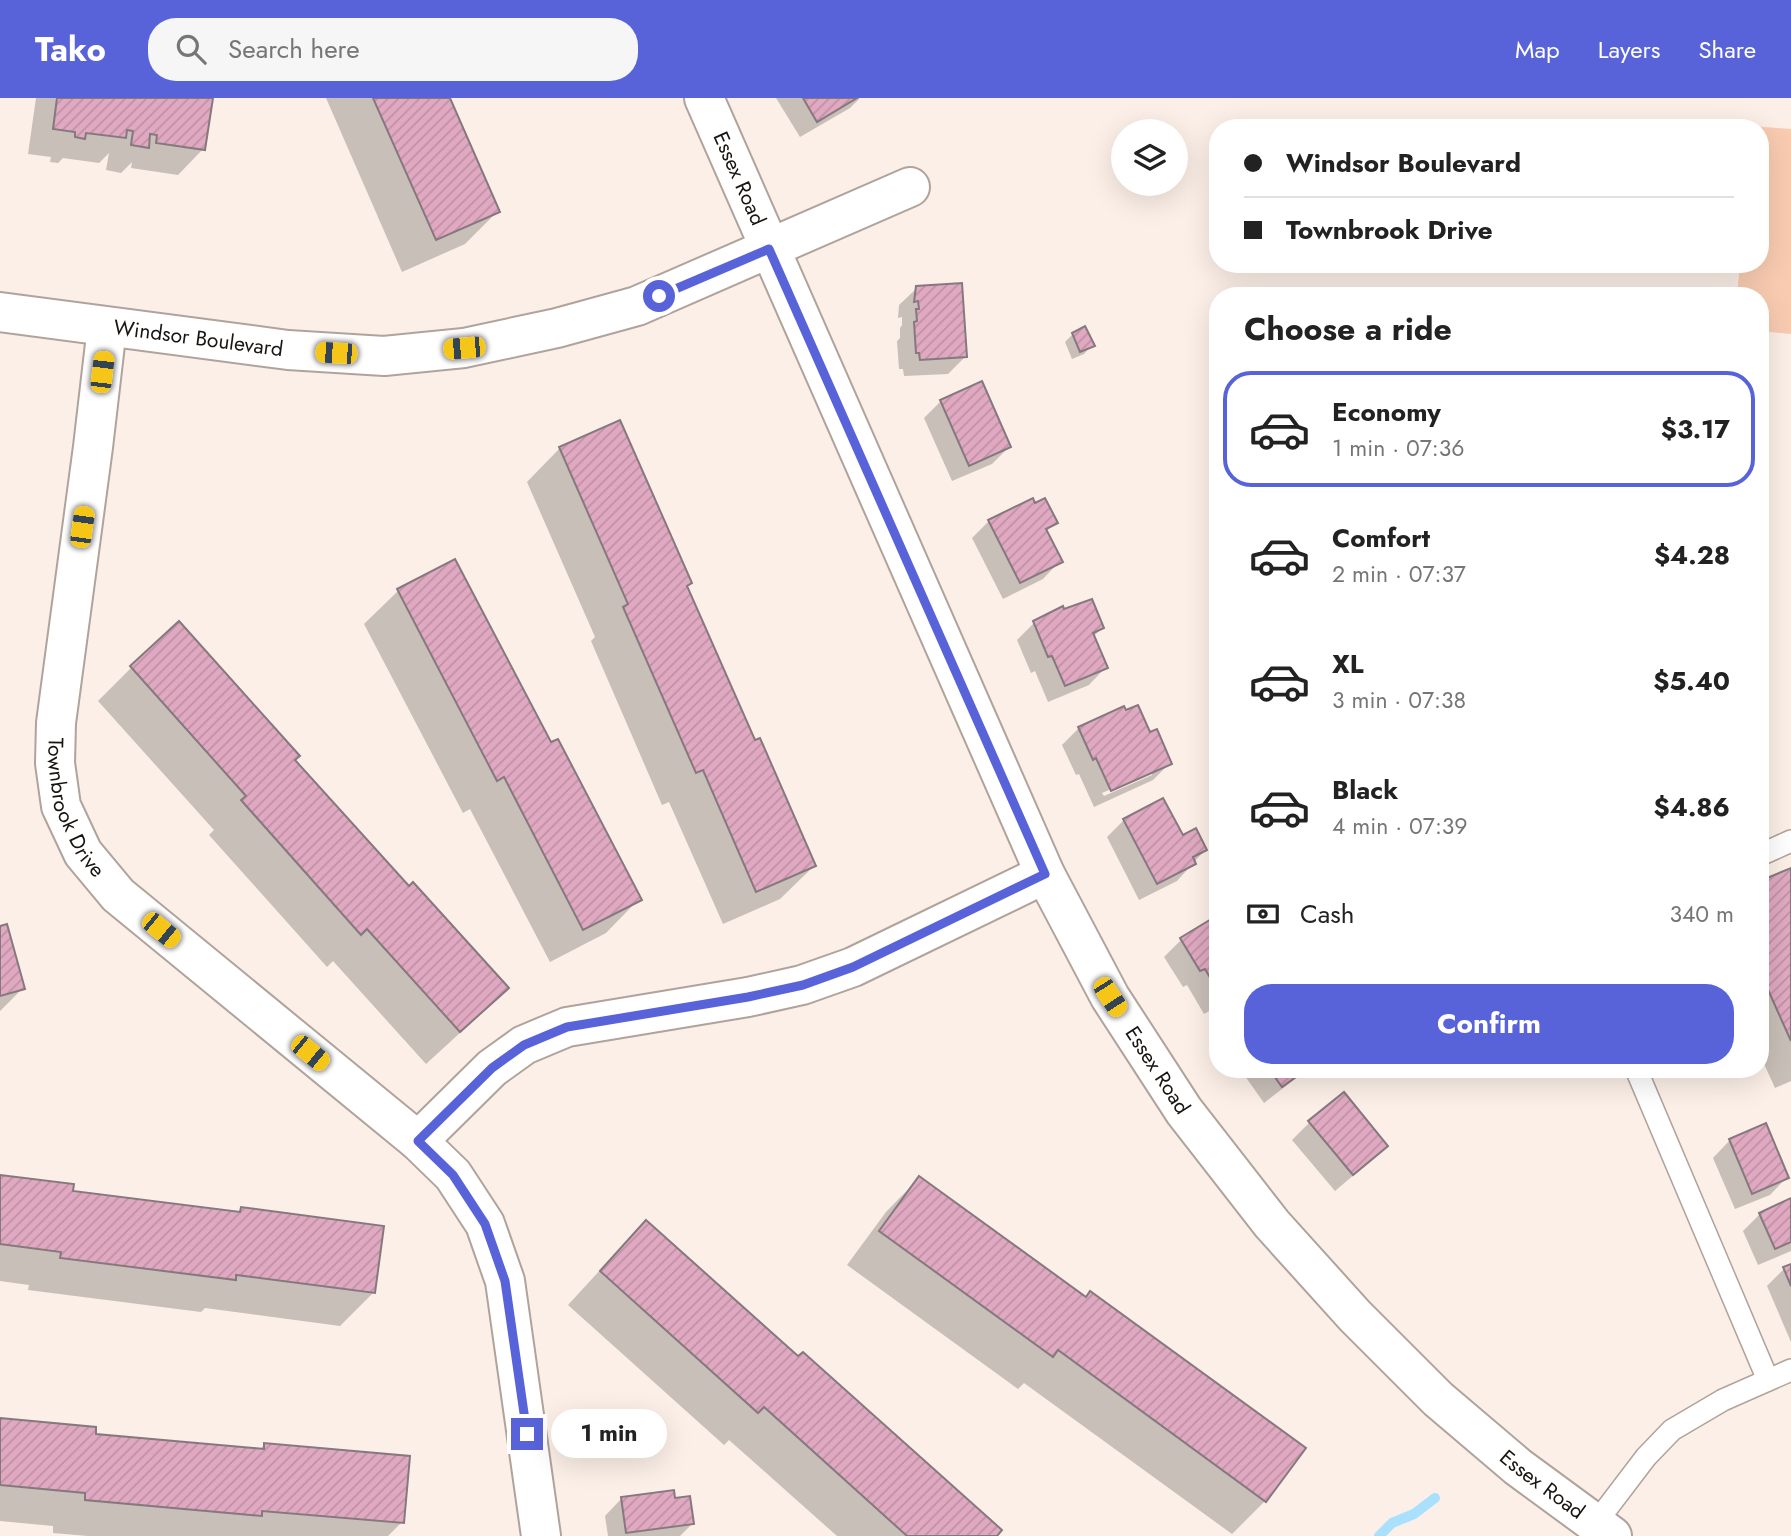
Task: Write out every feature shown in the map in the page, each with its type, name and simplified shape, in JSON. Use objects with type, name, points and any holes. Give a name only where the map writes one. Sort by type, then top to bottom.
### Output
[{"type":"street","name":"Essex Road","points":[[704,98],[1045,874],[1110,997],[1184,1111],[1272,1224],[1355,1317],[1438,1399],[1518,1467],[1604,1530]]},
{"type":"street","name":"Windsor Boulevard","points":[[0,312],[302,351],[384,356],[464,348],[556,328],[637,306],[910,187]]},
{"type":"street","name":"Townbrook Drive","points":[[107,327],[56,723],[55,763],[61,806],[83,853],[118,895],[418,1141],[453,1175],[485,1224],[505,1281],[541,1536]]},
{"type":"street","points":[[418,1141],[492,1068],[524,1045],[567,1027],[748,997],[803,985],[853,967],[1045,874]]},
{"type":"lane","points":[[1769,851],[1791,841]]},
{"type":"lane","points":[[1640,1078],[1768,1380]]},
{"type":"lane","points":[[1604,1530],[1646,1457],[1672,1430],[1723,1400],[1791,1370]]},
{"type":"shaded area","points":[[1769,127],[1791,129],[1791,334],[1769,332],[1769,287],[1738,287],[1739,273],[1769,273]]},
{"type":"building","points":[[57,98],[213,98],[205,150],[156,143],[157,135],[150,134],[149,148],[131,145],[133,131],[127,130],[126,138],[86,133],[85,139],[75,137],[75,132],[53,129]]},
{"type":"building","points":[[373,98],[450,98],[500,212],[436,240]]},
{"type":"building","points":[[803,98],[857,98],[817,122]]},
{"type":"building","points":[[962,283],[967,357],[920,360],[919,353],[916,353],[914,322],[917,321],[916,309],[919,309],[918,301],[914,302],[916,286]]},
{"type":"building","points":[[1085,326],[1095,346],[1080,352],[1072,333]]},
{"type":"building","points":[[982,381],[1011,447],[969,466],[940,400]]},
{"type":"building","points":[[620,420],[692,583],[687,586],[755,740],[760,738],[816,866],[756,892],[703,770],[696,773],[623,607],[628,604],[559,447]]},
{"type":"building","points":[[1033,498],[1035,503],[1045,498],[1058,523],[1046,529],[1063,562],[1020,583],[988,520]]},
{"type":"building","points":[[455,559],[551,742],[558,739],[642,900],[583,930],[504,777],[497,781],[397,589]]},
{"type":"building","points":[[1092,599],[1104,628],[1093,633],[1108,668],[1065,686],[1052,656],[1048,657],[1033,621],[1063,606],[1064,609]]},
{"type":"building","points":[[179,621],[300,756],[295,760],[409,886],[413,882],[509,988],[460,1032],[367,929],[361,935],[241,800],[246,796],[130,666]]},
{"type":"building","points":[[1138,705],[1150,732],[1157,729],[1172,764],[1111,791],[1078,727],[1124,706],[1126,710]]},
{"type":"building","points":[[1163,798],[1183,835],[1196,828],[1207,850],[1193,857],[1196,864],[1157,884],[1123,819]]},
{"type":"building","points":[[1791,868],[1791,1041],[1769,992],[1769,877]]},
{"type":"building","points":[[1209,920],[1209,976],[1205,969],[1200,971],[1180,938]]},
{"type":"building","points":[[7,924],[25,989],[0,996],[0,926]]},
{"type":"building","points":[[1276,1078],[1294,1078],[1282,1087]]},
{"type":"building","points":[[1344,1092],[1388,1146],[1353,1175],[1308,1121]]},
{"type":"building","points":[[1766,1123],[1789,1178],[1752,1194],[1729,1139]]},
{"type":"building","points":[[0,1175],[74,1184],[73,1191],[240,1212],[241,1207],[384,1226],[375,1293],[236,1275],[236,1280],[60,1258],[61,1252],[0,1244]]},
{"type":"building","points":[[919,1176],[1086,1297],[1090,1291],[1306,1448],[1266,1502],[1058,1350],[1053,1357],[879,1231]]},
{"type":"building","points":[[1791,1198],[1791,1242],[1775,1249],[1759,1213]]},
{"type":"building","points":[[646,1220],[798,1356],[803,1352],[1002,1530],[997,1536],[907,1536],[764,1407],[758,1413],[600,1271]]},
{"type":"building","points":[[1791,1264],[1791,1286],[1783,1267]]},
{"type":"building","points":[[0,1418],[96,1427],[96,1434],[264,1449],[264,1443],[410,1456],[404,1523],[262,1511],[262,1516],[85,1500],[85,1493],[0,1485]]},
{"type":"building","points":[[674,1490],[675,1498],[690,1496],[694,1524],[626,1533],[621,1497]]},
{"type":"waterway","points":[[1379,1536],[1392,1523],[1414,1514],[1435,1498]]},
{"type":"route","points":[[527,1434],[505,1281],[485,1224],[453,1175],[418,1141],[492,1068],[524,1045],[567,1027],[748,997],[803,985],[853,967],[1045,874],[769,249],[659,296]]}]
